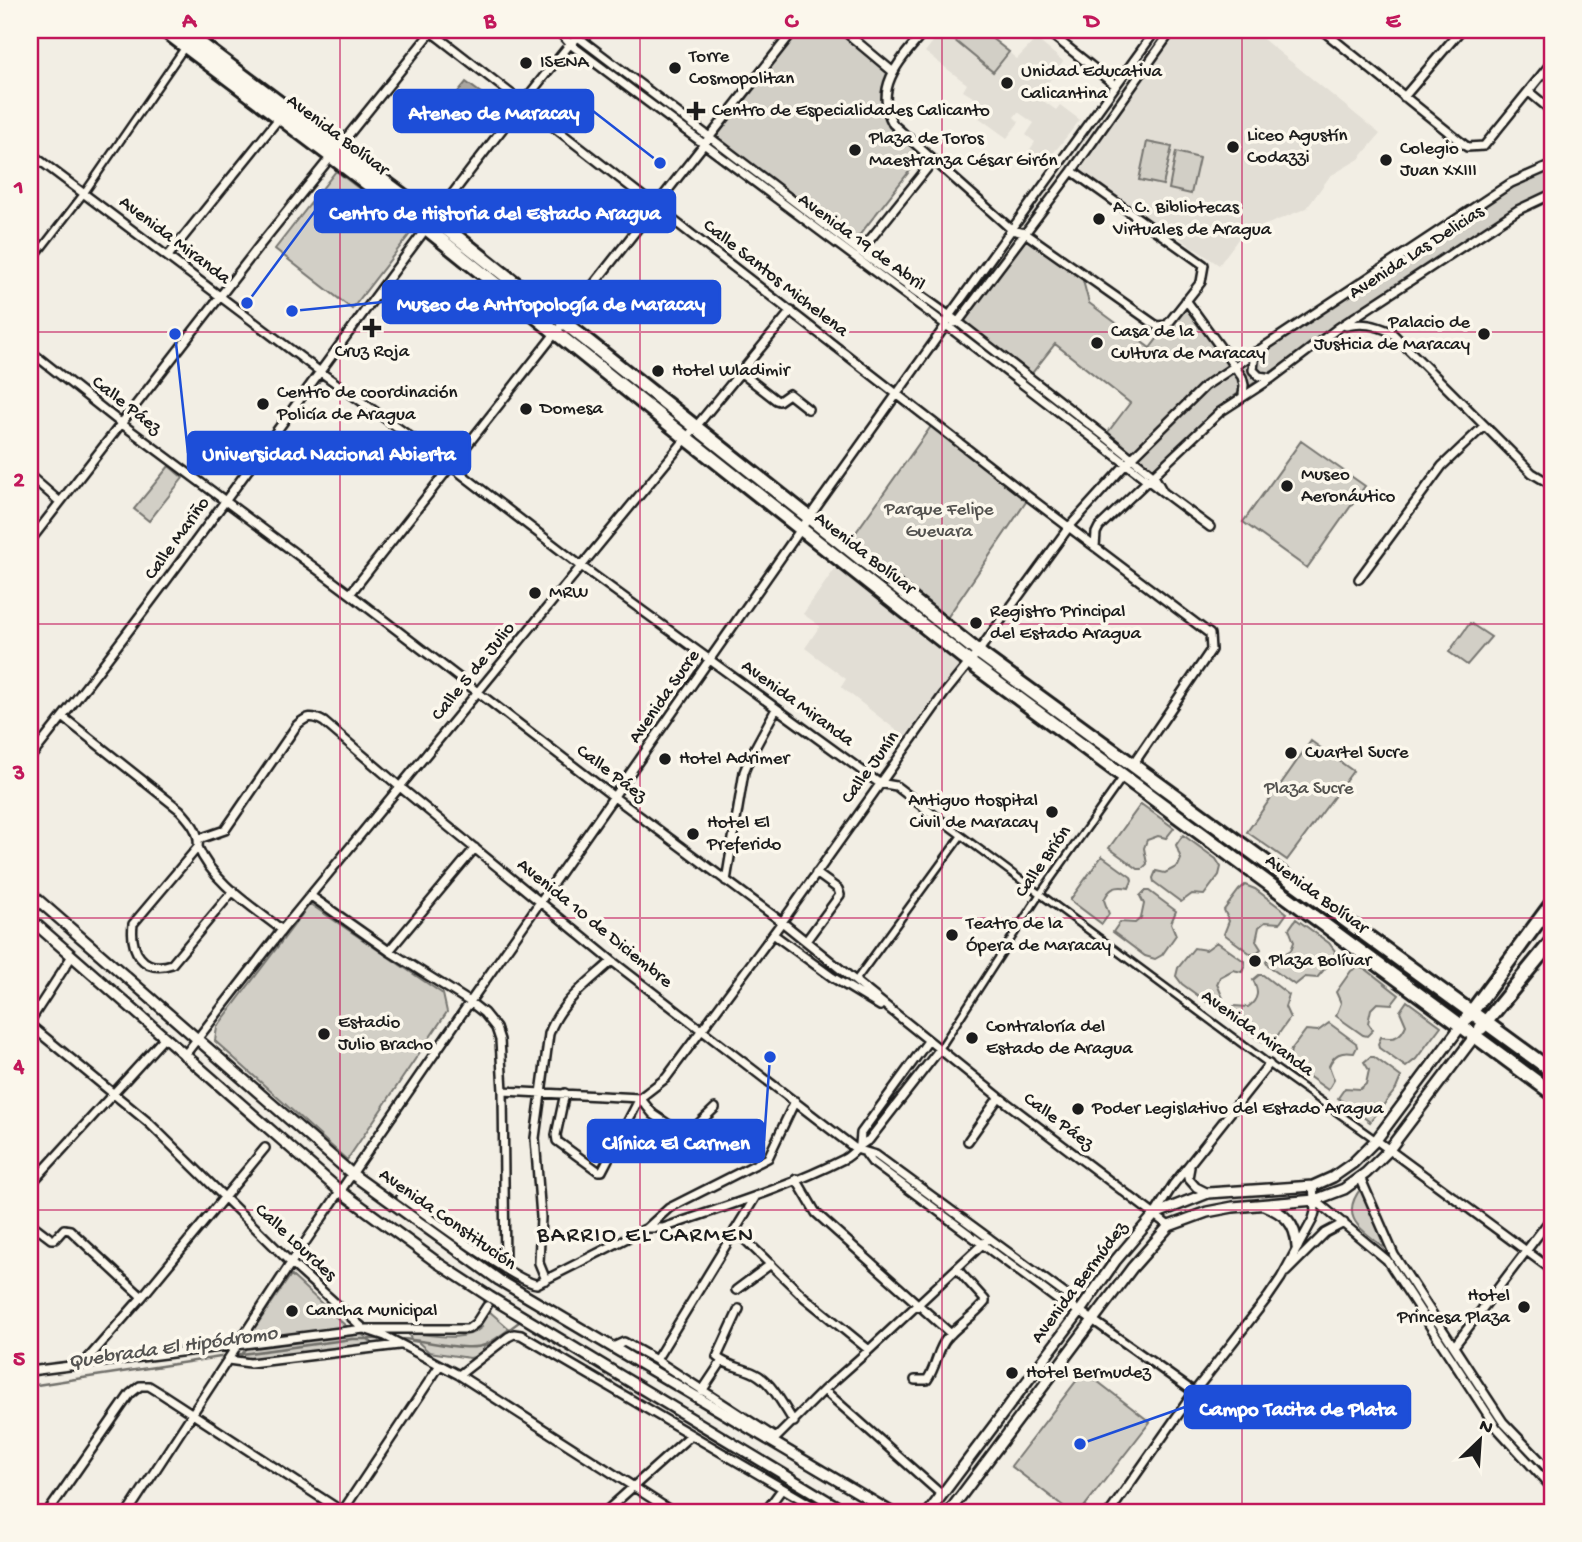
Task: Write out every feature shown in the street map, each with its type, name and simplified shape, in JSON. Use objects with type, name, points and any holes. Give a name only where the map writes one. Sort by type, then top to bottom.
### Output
[{"type":"main road","name":"Avenida Bolívar","points":[[164,30],[188,35],[430,223],[559,327],[685,437],[801,529],[974,657],[1132,765],[1552,1071]]},
{"type":"main road","name":"Avenida Bolívar","points":[[188,35],[280,117],[336,152]]},
{"type":"main road","name":"Avenida Bolívar","points":[[559,327],[695,426],[810,516],[974,657],[1124,777],[1552,1093]]},
{"type":"main road","points":[[1461,1027],[1552,903]]},
{"type":"main road","points":[[1474,1037],[1552,941]]},
{"type":"street","name":"Avenida 19 de Abril","points":[[558,30],[570,44],[703,146],[1129,460]]},
{"type":"street","name":"Avenida 19 de Abril","points":[[571,30],[709,138],[958,322],[1151,478],[1163,492],[1210,527]]},
{"type":"street","name":"Calle Mariño","points":[[30,758],[157,595],[430,223],[570,44],[587,30]]},
{"type":"street","points":[[350,594],[794,30]]},
{"type":"street","points":[[842,30],[892,71]]},
{"type":"street","points":[[926,30],[892,71],[886,97],[887,110],[893,124],[1012,230],[1025,233],[1157,326],[1167,325],[1201,282],[1204,265],[1072,171]]},
{"type":"street","points":[[1046,30],[1115,85]]},
{"type":"street","name":"Avenida Sucre","points":[[128,1512],[292,1263],[470,1002],[946,326],[949,316],[1156,30]]},
{"type":"street","points":[[946,326],[958,322],[1072,171],[1172,30]]},
{"type":"street","points":[[1322,30],[1466,147],[1485,146],[1552,62]]},
{"type":"street","points":[[1404,97],[1461,30]]},
{"type":"street","points":[[30,541],[431,31]]},
{"type":"street","name":"Calle Santos Michelena","points":[[431,31],[1069,527]]},
{"type":"street","points":[[30,263],[85,192],[188,35]]},
{"type":"street","points":[[1529,92],[1552,111]]},
{"type":"street","points":[[168,256],[280,117]]},
{"type":"street","name":"Avenida Miranda","points":[[30,153],[85,192],[319,372],[452,466],[710,661],[879,783],[896,786],[1269,1064],[1552,1270]]},
{"type":"street","points":[[860,251],[933,161]]},
{"type":"street","name":"Avenida Las Delicias","points":[[1069,527],[1129,460],[1205,386],[1511,183],[1552,165]]},
{"type":"street","name":"Avenida Las Delicias","points":[[1095,547],[1099,527],[1220,412],[1272,378],[1339,328],[1518,210],[1552,194]]},
{"type":"street","points":[[1186,300],[1235,365],[1244,381],[1243,395]]},
{"type":"street","name":"Calle 5 de Julio","points":[[184,1056],[282,930],[791,311]]},
{"type":"street","points":[[1339,328],[1359,323],[1374,324],[1391,332],[1532,473],[1552,485]]},
{"type":"street","name":"Calle Páez","points":[[30,351],[122,424],[782,922],[939,1050],[1169,1226]]},
{"type":"street","points":[[1255,351],[1253,370],[1259,376],[1272,378]]},
{"type":"street","points":[[740,372],[776,400],[779,401],[789,394],[808,409]]},
{"type":"street","points":[[1359,579],[1442,466],[1484,426]]},
{"type":"street","points":[[30,476],[60,502]]},
{"type":"street","name":"Calle Brión","points":[[647,1228],[663,1228],[796,1180],[846,1158],[869,1140],[939,1050],[1040,894],[1211,650],[1210,634],[1069,527]]},
{"type":"street","name":"Calle Junín","points":[[640,1098],[666,1079],[782,922],[879,783],[1069,527]]},
{"type":"street","points":[[726,881],[744,772],[776,709]]},
{"type":"street","points":[[63,716],[180,810],[191,823],[203,860],[233,891],[282,930]]},
{"type":"street","name":"Avenida 10 de Diciembre","points":[[198,843],[225,830],[297,725],[306,717],[315,717],[612,961],[866,1154],[876,1155],[986,1241],[1069,1297],[1077,1309],[1194,1392]]},
{"type":"street","points":[[856,980],[961,836]]},
{"type":"street","points":[[198,843],[133,924],[133,948],[142,960],[155,967],[172,964],[233,891]]},
{"type":"street","points":[[389,951],[475,848]]},
{"type":"street","points":[[806,941],[840,895],[838,889],[816,873]]},
{"type":"street","name":"Avenida Constitución","points":[[30,893],[352,1174],[499,1280],[891,1512]]},
{"type":"street","points":[[311,896],[389,951],[470,1002],[485,1013],[496,1028],[500,1040],[503,1091],[505,1269]]},
{"type":"street","name":"Avenida Constitución","points":[[30,919],[341,1191],[438,1262],[490,1297],[846,1512]]},
{"type":"street","points":[[773,934],[832,976],[896,1016]]},
{"type":"street","points":[[30,1023],[72,956]]},
{"type":"street","points":[[546,1280],[539,1263],[541,1217],[535,1138],[549,1034],[555,1017],[577,992],[612,961]]},
{"type":"street","name":"Calle Lourdes","points":[[30,1023],[149,1123],[292,1263],[364,1329],[385,1336],[459,1375],[673,1512]]},
{"type":"street","name":"Avenida Bermúdez","points":[[929,1512],[1077,1309],[1155,1214],[1209,1194],[1313,1186],[1333,1177],[1353,1163],[1376,1140],[1461,1027]]},
{"type":"street","name":"Avenida Bermúdez","points":[[949,1512],[1132,1268],[1169,1226],[1207,1212],[1315,1200],[1333,1195],[1360,1177],[1388,1151],[1474,1037]]},
{"type":"street","points":[[30,1185],[164,1038]]},
{"type":"street","points":[[858,1146],[862,1133],[928,1041]]},
{"type":"street","points":[[1155,1214],[1173,1185],[1269,1064]]},
{"type":"street","points":[[503,1091],[640,1098],[653,1114],[678,1131],[695,1127],[715,1108]]},
{"type":"street","points":[[890,1092],[900,1100]]},
{"type":"street","points":[[565,1094],[557,1141],[598,1171],[602,1171],[640,1098]]},
{"type":"street","points":[[968,1141],[999,1097]]},
{"type":"street","points":[[401,1196],[505,1269],[531,1284],[546,1280],[647,1228],[669,1208],[768,1158],[795,1101]]},
{"type":"street","points":[[83,1363],[142,1297],[265,1148]]},
{"type":"street","points":[[1191,1165],[1188,1178],[1196,1187],[1209,1194]]},
{"type":"street","points":[[1360,1177],[1394,1255],[1503,1422],[1552,1473]]},
{"type":"street","points":[[796,1180],[816,1213],[951,1334]]},
{"type":"street","points":[[1281,1278],[1313,1219],[1313,1186]]},
{"type":"street","points":[[656,1360],[757,1195]]},
{"type":"street","points":[[1315,1200],[1387,1260],[1496,1427],[1552,1488]]},
{"type":"street","points":[[1262,1204],[1282,1213],[1291,1221],[1297,1247]]},
{"type":"street","points":[[1455,1345],[1552,1217]]},
{"type":"street","points":[[30,1223],[51,1239],[55,1239],[64,1229],[70,1230],[142,1297]]},
{"type":"street","points":[[1110,1512],[1194,1392],[1281,1278],[1325,1233],[1344,1223]]},
{"type":"street","points":[[735,1230],[804,1297],[869,1350]]},
{"type":"street","points":[[613,1347],[624,1342],[776,1438],[824,1390],[986,1241]]},
{"type":"street","points":[[1387,1260],[1394,1255]]},
{"type":"street","points":[[736,1290],[771,1264]]},
{"type":"street","points":[[915,1380],[927,1380],[936,1367],[940,1348],[985,1300],[957,1269]]},
{"type":"street","points":[[30,1371],[364,1329],[468,1329],[476,1323],[486,1306]]},
{"type":"street","points":[[739,1309],[717,1354],[722,1361],[758,1375],[770,1386],[794,1422]]},
{"type":"street","points":[[459,1375],[508,1337],[521,1335],[822,1512]]},
{"type":"street","points":[[228,1359],[250,1363],[399,1344]]},
{"type":"street","points":[[702,1391],[722,1361]]},
{"type":"street","points":[[48,1512],[130,1394],[140,1386],[149,1387],[343,1512],[440,1365]]},
{"type":"street","points":[[1474,1393],[1481,1388]]},
{"type":"street","points":[[824,1390],[942,1494]]},
{"type":"street","points":[[605,1512],[691,1435]]},
{"type":"street","points":[[765,1512],[782,1489]]},
{"type":"shaded area","name":"Unidad Educativa Calicantina","points":[[942,30],[981,30],[1017,59],[1036,39],[1063,61],[1038,97],[1056,110],[1060,105],[1080,120],[1043,166],[1027,154],[1035,142],[1026,135],[1034,123],[1018,112],[1014,117],[1019,122],[1007,138],[978,117],[986,105],[963,91],[967,84],[925,52]]},
{"type":"shaded area","name":"Liceo Agustín Codazzi","points":[[1178,30],[1252,30],[1380,134],[1359,159],[1330,176],[1307,208],[1241,235],[1219,265],[1080,171]]},
{"type":"shaded area","points":[[466,82],[489,99],[471,122],[448,104]]},
{"type":"shaded area","points":[[836,567],[960,665],[905,737],[841,687],[846,679],[805,648],[820,626],[803,614]]},
{"type":"green space","points":[[797,30],[837,30],[889,73],[885,100],[889,120],[922,155],[854,242],[715,136]]},
{"type":"green space","points":[[942,30],[981,30],[1009,52],[993,72]]},
{"type":"green space","points":[[1147,142],[1172,147],[1163,185],[1139,180]]},
{"type":"green space","points":[[1176,152],[1199,158],[1191,194],[1169,189]]},
{"type":"green space","points":[[1552,165],[1552,195],[1518,210],[1237,394],[1217,409],[1153,475],[1105,436],[1130,403],[1055,344],[1029,377],[958,322],[1025,233],[1081,273],[1089,303],[1150,348],[1186,301],[1235,363],[1511,183]]},
{"type":"green space","points":[[336,171],[413,230],[352,309],[275,249]]},
{"type":"green space","name":"Parque Felipe Guevara","points":[[932,425],[1028,499],[947,618],[849,542]]},
{"type":"green space","points":[[1301,441],[1365,486],[1307,568],[1243,522]]},
{"type":"green space","points":[[169,466],[183,478],[149,521],[134,509]]},
{"type":"green space","points":[[1470,623],[1491,637],[1467,665],[1449,652]]},
{"type":"green space","name":"Plaza Sucre","points":[[1311,741],[1353,771],[1287,860],[1247,832]]},
{"type":"green space","points":[[1141,804],[1174,828],[1166,838],[1158,836],[1147,840],[1144,848],[1147,864],[1138,869],[1109,848]]},
{"type":"green space","points":[[1183,835],[1216,859],[1221,867],[1219,875],[1204,895],[1192,894],[1181,902],[1154,882],[1153,878],[1156,871],[1165,873],[1178,866],[1181,859],[1176,845]]},
{"type":"green space","points":[[1102,856],[1131,877],[1132,881],[1129,888],[1117,887],[1108,893],[1104,900],[1109,914],[1102,924],[1070,900]]},
{"type":"green space","points":[[1245,885],[1255,889],[1287,913],[1280,923],[1265,922],[1259,927],[1256,941],[1261,949],[1255,954],[1251,954],[1224,934],[1229,921],[1224,910]]},
{"type":"green space","points":[[1149,891],[1176,911],[1171,923],[1176,935],[1162,955],[1155,959],[1145,956],[1113,932],[1120,922],[1135,923],[1141,918],[1144,904],[1140,896]]},
{"type":"green space","name":"Estadio Julio Bracho","points":[[310,904],[443,994],[447,1012],[347,1160],[215,1041],[217,1027]]},
{"type":"green space","points":[[1296,919],[1329,943],[1335,951],[1333,959],[1317,978],[1305,977],[1295,985],[1266,962],[1270,955],[1279,957],[1291,950],[1294,942],[1289,929]]},
{"type":"green space","points":[[1217,942],[1244,961],[1245,965],[1242,972],[1233,970],[1220,977],[1217,984],[1223,998],[1215,1008],[1182,984],[1176,976],[1178,968],[1194,948],[1206,950]]},
{"type":"green space","points":[[1358,967],[1367,970],[1399,995],[1392,1004],[1377,1003],[1371,1009],[1368,1023],[1373,1030],[1367,1036],[1336,1016],[1341,1003],[1336,992],[1351,971]]},
{"type":"green space","points":[[1263,975],[1289,995],[1285,1007],[1290,1018],[1275,1039],[1268,1043],[1259,1040],[1226,1015],[1234,1006],[1248,1007],[1254,1001],[1257,991],[1253,980]]},
{"type":"green space","points":[[1407,1001],[1441,1026],[1416,1059],[1406,1067],[1379,1048],[1378,1044],[1381,1037],[1397,1037],[1404,1029],[1406,1025],[1400,1011]]},
{"type":"green space","points":[[1329,1023],[1356,1043],[1357,1047],[1354,1053],[1345,1052],[1333,1059],[1329,1066],[1334,1080],[1328,1090],[1294,1066],[1289,1058],[1291,1050],[1306,1030],[1318,1031]]},
{"type":"green space","points":[[1374,1057],[1401,1077],[1396,1089],[1370,1122],[1338,1098],[1345,1088],[1360,1089],[1366,1084],[1369,1070],[1364,1062]]},
{"type":"green space","points":[[1362,1187],[1388,1251],[1357,1224],[1353,1216],[1355,1198]]},
{"type":"green space","points":[[291,1275],[347,1327],[247,1339]]},
{"type":"green space","points":[[489,1311],[513,1332],[480,1356],[470,1358],[429,1352],[418,1342],[412,1341],[409,1335],[467,1335],[482,1327],[478,1324]]},
{"type":"green space","points":[[359,1332],[374,1344],[238,1361],[247,1346]]},
{"type":"green space","points":[[1084,1371],[1150,1422],[1080,1512],[1071,1512],[1011,1466]]},
{"type":"waterway","name":"Quebrada El Hipódromo","points":[[397,1339],[476,1347],[490,1343],[522,1320]]},
{"type":"waterway","name":"Quebrada El Hipódromo","points":[[234,1355],[352,1339],[383,1339]]},
{"type":"waterway","name":"Quebrada El Hipódromo","points":[[30,1386],[227,1356]]},
{"type":"place","name":"ISENA","points":[[526,63]]},
{"type":"place","name":"Torre Cosmopolitan","points":[[675,68]]},
{"type":"place","name":"Unidad Educativa Calicantina","points":[[1007,83]]},
{"type":"place","name":"Centro de Especialidades Calicanto","points":[[696,111]]},
{"type":"place","name":"Liceo Agustín Codazzi","points":[[1233,147]]},
{"type":"place","name":"Plaza de Toros Maestranza César Girón","points":[[855,150]]},
{"type":"place","name":"Colegio Juan XXIII","points":[[1386,160]]},
{"type":"place","name":"Ateneo de Maracay","points":[[660,163]]},
{"type":"place","name":"A. C. Bibliotecas Virtuales de Aragua","points":[[1099,219]]},
{"type":"place","name":"Centro de Historia del Estado Aragua","points":[[247,303]]},
{"type":"place","name":"Museo de Antropología de Maracay","points":[[292,311]]},
{"type":"place","name":"Cruz Roja","points":[[372,328]]},
{"type":"place","name":"Universidad Nacional Abierta","points":[[175,334]]},
{"type":"place","name":"Palacio de Justicia de Maracay","points":[[1484,334]]},
{"type":"place","name":"Casa de la Cultura de Maracay","points":[[1097,343]]},
{"type":"place","name":"Hotel Wladimir","points":[[658,371]]},
{"type":"place","name":"Centro de coordinación Policía de Aragua","points":[[263,404]]},
{"type":"place","name":"Domesa","points":[[526,409]]},
{"type":"place","name":"Museo Aeronáutico","points":[[1287,486]]},
{"type":"place","name":"MRW","points":[[535,593]]},
{"type":"place","name":"Registro Principal del Estado Aragua","points":[[976,623]]},
{"type":"place","name":"Cuartel Sucre","points":[[1291,753]]},
{"type":"place","name":"Hotel Adrimer","points":[[665,759]]},
{"type":"place","name":"Antiguo Hospital Civil de Maracay","points":[[1052,812]]},
{"type":"place","name":"Hotel El Preferido","points":[[693,834]]},
{"type":"place","name":"Teatro de la Ópera de Maracay","points":[[952,935]]},
{"type":"place","name":"Plaza Bolívar","points":[[1255,961]]},
{"type":"place","name":"Estadio Julio Bracho","points":[[324,1034]]},
{"type":"place","name":"Contraloría del Estado de Aragua","points":[[972,1038]]},
{"type":"place","name":"Clínica El Carmen","points":[[770,1057]]},
{"type":"place","name":"Poder Legislativo del Estado Aragua","points":[[1078,1109]]},
{"type":"place","name":"Hotel Princesa Plaza","points":[[1524,1307]]},
{"type":"place","name":"Cancha Municipal","points":[[292,1311]]},
{"type":"place","name":"Hotel Bermudez","points":[[1012,1373]]},
{"type":"place","name":"Campo Tacita de Plata","points":[[1080,1444]]},
{"type":"district","name":"BARRIO EL CARMEN","points":[[646,1236]]}]
